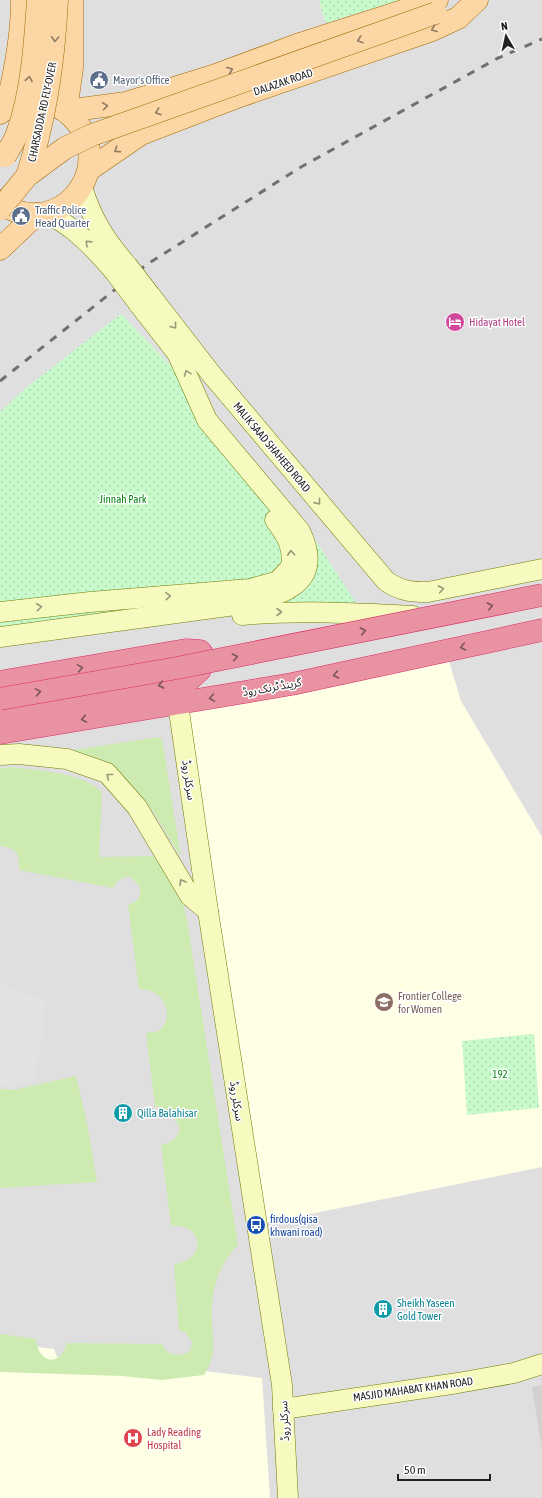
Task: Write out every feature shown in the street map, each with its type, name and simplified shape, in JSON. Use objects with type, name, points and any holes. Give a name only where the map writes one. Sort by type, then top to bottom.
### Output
[{"type":"highway","points":[[0,699],[177,668],[542,595]]},
{"type":"highway","name":"گرینڈ ٹرنک روڈ","points":[[0,733],[292,684],[542,630]]},
{"type":"highway","points":[[0,682],[186,650],[200,651],[203,655],[200,670],[197,675],[189,680],[0,717]]},
{"type":"main road","points":[[2,111],[17,63],[22,18],[22,0]]},
{"type":"main road","name":"CHARSADDA RD FLY-OVER","points":[[3,160],[16,134],[25,102],[36,32],[38,0]]},
{"type":"main road","name":"CHARSADDA RD FLY-OVER","points":[[27,176],[36,147],[50,85],[57,0]]},
{"type":"main road","points":[[66,111],[72,68],[72,0]]},
{"type":"main road","points":[[66,111],[126,103],[213,76],[297,45],[436,6],[471,0]]},
{"type":"main road","name":"DALAZAK ROAD","points":[[42,213],[67,204],[86,178],[141,134],[237,98],[432,30],[458,18],[477,0]]},
{"type":"main road","points":[[0,209],[27,176],[65,148],[92,135],[436,6]]},
{"type":"main road","points":[[2,111],[26,102],[47,103],[66,111],[82,127],[90,147],[86,178]]},
{"type":"main road","points":[[0,201],[12,210],[42,213]]},
{"type":"main road","points":[[0,249],[42,213]]},
{"type":"street","name":"MALIK SAAD SHAHEED ROAD","points":[[86,178],[92,217],[121,268],[144,299],[178,353],[201,409]]},
{"type":"street","name":"MALIK SAAD SHAHEED ROAD","points":[[42,213],[60,219],[95,250],[121,268]]},
{"type":"street","name":"MALIK SAAD SHAHEED ROAD","points":[[144,299],[212,375],[386,582],[402,590],[412,592],[428,592],[542,569]]},
{"type":"street","points":[[0,637],[235,605],[276,596],[295,585],[302,575],[308,555],[306,544],[300,531],[224,443],[201,409]]},
{"type":"street","points":[[0,612],[90,602],[232,592],[265,586],[278,580],[285,574],[291,567],[292,560],[292,548],[287,536],[266,508],[224,459],[203,428],[201,409]]},
{"type":"street","points":[[0,648],[219,617],[271,612],[322,612],[433,618]]},
{"type":"street","name":"سرکلر روڈ","points":[[178,704],[208,911],[282,1385],[288,1498]]},
{"type":"street","points":[[0,755],[19,754],[67,759],[107,773],[137,807],[190,896],[208,911]]},
{"type":"street","name":"MASJID MAHABAT KHAN ROAD","points":[[283,1409],[458,1383],[514,1373],[542,1364]]},
{"type":"shaded area","points":[[0,0],[542,0],[542,1498],[0,1498]]},
{"type":"shaded area","name":"Frontier College for Women","points":[[446,651],[461,701],[542,837],[542,1167],[256,1225],[184,699]]},
{"type":"shaded area","points":[[0,984],[47,1000],[35,1081],[13,1087],[0,1085]]},
{"type":"shaded area","name":"Lady Reading Hospital","points":[[0,1342],[54,1349],[61,1367],[196,1370],[262,1378],[270,1498],[0,1498]]},
{"type":"shaded area","points":[[542,1385],[542,1449],[532,1387]]},
{"type":"green space","points":[[319,0],[399,0],[326,23]]},
{"type":"green space","name":"Jinnah Park","points":[[121,314],[170,365],[297,512],[360,609],[17,628],[0,631],[0,412],[26,388]]},
{"type":"green space","points":[[158,737],[162,739],[181,857],[153,811],[127,782],[68,751]]},
{"type":"green space","points":[[11,767],[47,771],[71,776],[93,785],[102,792],[99,857],[160,856],[183,903],[187,920],[238,1245],[225,1261],[214,1290],[212,1301],[213,1355],[204,1375],[161,1380],[122,1376],[0,1372],[0,1334],[36,1339],[41,1354],[47,1359],[51,1360],[61,1355],[64,1351],[66,1343],[162,1344],[171,1354],[179,1355],[187,1353],[191,1350],[192,1342],[185,1332],[179,1330],[174,1264],[185,1261],[193,1256],[197,1249],[195,1235],[181,1226],[171,1226],[161,1145],[173,1140],[180,1129],[176,1120],[168,1111],[155,1106],[146,1033],[155,1032],[162,1028],[166,1022],[167,1015],[166,1007],[157,994],[149,990],[139,989],[128,905],[138,899],[140,895],[139,887],[133,879],[128,876],[117,881],[113,888],[19,870],[18,856],[14,850],[0,846],[0,768]]},
{"type":"green space","name":"192","points":[[534,1034],[539,1108],[467,1115],[462,1041]]},
{"type":"green space","points":[[76,1076],[87,1123],[97,1182],[0,1188],[0,1089],[14,1090]]},
{"type":"railway","points":[[0,381],[146,265],[301,167],[498,58],[542,39]]},
{"type":"place","name":"Mayor's Office","points":[[99,80]]},
{"type":"place","name":"Traffic Police Head Quarter","points":[[21,216]]},
{"type":"place","name":"Hidayat Hotel","points":[[455,322]]},
{"type":"place","name":"Frontier College for Women","points":[[384,1002]]},
{"type":"place","name":"Qilla Balahisar","points":[[123,1113]]},
{"type":"place","name":"firdous(qisa khwani road)","points":[[256,1225]]},
{"type":"place","name":"Sheikh Yaseen Gold Tower","points":[[383,1309]]},
{"type":"place","name":"Lady Reading Hospital","points":[[133,1438]]}]
